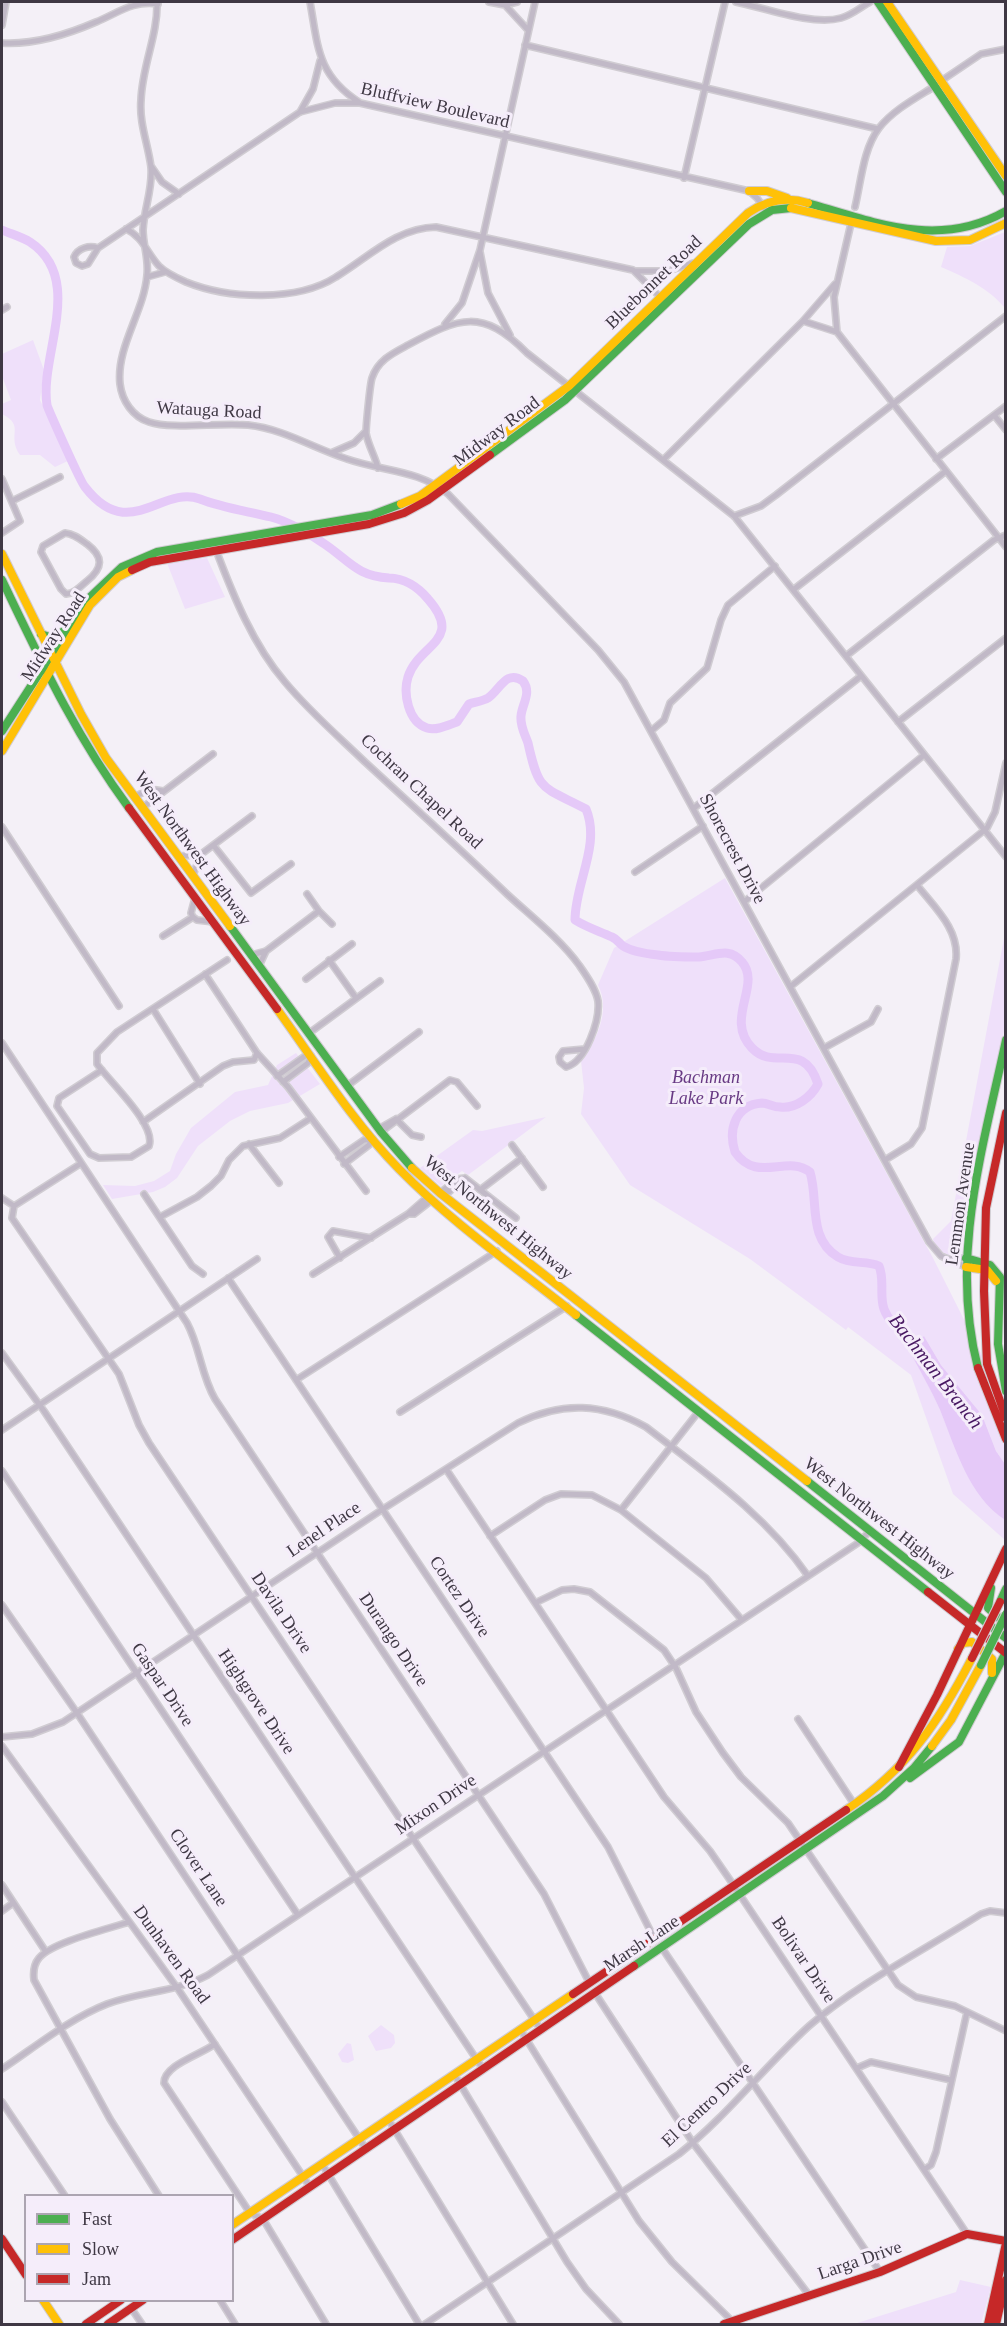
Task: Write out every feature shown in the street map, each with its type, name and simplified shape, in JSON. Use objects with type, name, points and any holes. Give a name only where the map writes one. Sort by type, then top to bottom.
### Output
[{"type":"main road","points":[[878,2],[1005,176]]},
{"type":"main road","points":[[888,2],[1005,192]]},
{"type":"main road","points":[[749,191],[767,191],[947,242],[970,240],[1005,223]]},
{"type":"main road","points":[[761,204],[789,199]]},
{"type":"main road","name":"Bluebonnet Road","points":[[663,300],[744,216],[761,204]]},
{"type":"main road","points":[[766,212],[790,208],[853,215],[945,233],[977,226],[1005,211]]},
{"type":"main road","name":"Bluebonnet Road","points":[[572,388],[663,300],[749,224],[766,212]]},
{"type":"main road","name":"Midway Road","points":[[214,546],[274,540],[325,531],[389,519],[414,509],[572,388]]},
{"type":"main road","name":"Midway Road","points":[[2,731],[80,605],[100,588],[142,564],[265,532],[387,510],[440,487]]},
{"type":"main road","name":"West Northwest Highway","points":[[2,554],[93,738],[308,1034],[406,1162],[440,1193],[1005,1638]]},
{"type":"main road","name":"West Northwest Highway","points":[[2,580],[73,725],[98,766],[373,1139],[432,1200],[1005,1653]]},
{"type":"main road","name":"Midway Road","points":[[2,751],[4,740],[55,663],[100,588]]},
{"type":"main road","points":[[40,632],[46,638],[52,638],[64,631]]},
{"type":"main road","points":[[98,766],[104,766],[127,786]]},
{"type":"main road","points":[[134,814],[142,808]]},
{"type":"main road","name":"Lemmon Avenue","points":[[1005,1040],[970,1216],[966,1262],[969,1323],[976,1363],[1005,1439]]},
{"type":"main road","points":[[311,1056],[320,1049]]},
{"type":"main road","name":"Lemmon Avenue","points":[[1005,1113],[986,1208],[984,1266],[985,1339],[989,1374],[1005,1418]]},
{"type":"main road","points":[[373,1139],[381,1132]]},
{"type":"main road","points":[[432,1200],[440,1193]]},
{"type":"main road","points":[[497,1251],[504,1243]]},
{"type":"main road","name":"Shorecrest Drive","points":[[966,1262],[984,1266]]},
{"type":"main road","points":[[984,1266],[998,1273],[998,1344],[1005,1391]]},
{"type":"main road","points":[[984,1291],[991,1285],[999,1291]]},
{"type":"main road","points":[[567,1306],[575,1299]]},
{"type":"main road","points":[[652,1374],[659,1365]]},
{"type":"main road","points":[[675,1392],[681,1391],[700,1403],[708,1403]]},
{"type":"main road","points":[[774,1470],[781,1460]]},
{"type":"main road","points":[[899,1767],[976,1614],[1005,1549]]},
{"type":"main road","points":[[912,1578],[918,1569]]},
{"type":"main road","points":[[992,1581],[988,1608],[1005,1624]]},
{"type":"main road","name":"Marsh Lane","points":[[234,2224],[799,1839],[854,1804],[899,1767],[921,1746],[942,1717],[1005,1589]]},
{"type":"main road","name":"Marsh Lane","points":[[234,2239],[807,1850],[901,1782],[940,1739],[957,1714],[1005,1614]]},
{"type":"main road","points":[[957,1650],[963,1643],[972,1642],[992,1659],[987,1689]]},
{"type":"main road","points":[[901,1782],[912,1778],[959,1742],[1005,1653]]},
{"type":"main road","points":[[854,1804],[860,1812]]},
{"type":"main road","points":[[654,1938],[662,1948]]},
{"type":"main road","points":[[589,1982],[596,1993]]},
{"type":"main road","points":[[967,2234],[1005,2242],[995,2309],[996,2325]]},
{"type":"main road","name":"Larga Drive","points":[[727,2322],[880,2272],[967,2234]]},
{"type":"main road","points":[[2,2239],[24,2272]]},
{"type":"main road","points":[[988,2325],[1005,2280]]},
{"type":"main road","points":[[44,2302],[59,2325]]},
{"type":"main road","points":[[86,2325],[119,2302]]},
{"type":"main road","points":[[113,2306],[132,2304]]},
{"type":"main road","points":[[108,2325],[132,2304]]},
{"type":"street","points":[[2,25],[6,2]]},
{"type":"street","points":[[300,112],[314,88],[320,59],[310,2]]},
{"type":"street","points":[[489,2],[505,5],[517,2]]},
{"type":"street","points":[[444,325],[462,303],[480,250],[535,2]]},
{"type":"street","points":[[684,178],[725,2]]},
{"type":"street","points":[[736,2],[801,17],[828,20],[845,16],[870,2]]},
{"type":"street","points":[[2,44],[25,44],[44,40],[95,22],[138,3],[158,3]]},
{"type":"street","name":"Watauga Road","points":[[158,3],[157,24],[144,72],[140,101],[142,127],[150,165],[150,190],[143,231],[147,277],[120,367],[122,392],[137,416],[149,423],[165,426],[211,423],[261,427],[378,468],[420,477],[440,487]]},
{"type":"street","points":[[505,5],[528,30]]},
{"type":"street","points":[[525,45],[878,129]]},
{"type":"street","points":[[1005,49],[992,51],[973,59],[898,111],[878,129],[869,148],[834,297],[837,332],[1005,547]]},
{"type":"street","points":[[320,59],[339,87],[360,103]]},
{"type":"street","name":"Bluffview Boulevard","points":[[98,249],[89,247],[78,251],[74,257],[76,263],[82,266],[88,264],[98,249],[300,112],[335,103],[360,103],[749,191]]},
{"type":"street","points":[[150,165],[162,182],[179,194]]},
{"type":"street","points":[[749,191],[766,212]]},
{"type":"street","points":[[126,229],[137,236],[166,272],[198,286],[224,293],[298,292],[325,284],[391,240],[415,230],[446,228],[655,273],[678,269],[700,260]]},
{"type":"street","points":[[480,250],[488,293],[511,336]]},
{"type":"street","points":[[633,270],[663,300]]},
{"type":"street","points":[[147,277],[166,272]]},
{"type":"street","points":[[646,282],[655,273]]},
{"type":"street","points":[[663,460],[803,321],[826,297],[837,280]]},
{"type":"street","points":[[734,516],[761,506],[1005,316]]},
{"type":"street","points":[[378,468],[366,431],[370,384],[379,363],[444,325],[461,321],[477,322],[511,336],[572,388],[734,516],[1005,857]]},
{"type":"street","points":[[803,321],[837,332]]},
{"type":"street","points":[[936,459],[1005,406]]},
{"type":"street","points":[[993,416],[1005,430]]},
{"type":"street","points":[[331,453],[354,443],[366,431]]},
{"type":"street","points":[[793,590],[946,471]]},
{"type":"street","points":[[12,501],[60,477]]},
{"type":"street","points":[[2,479],[20,521],[2,533]]},
{"type":"street","name":"Shorecrest Drive","points":[[440,487],[610,664],[624,682],[929,1242],[945,1259],[966,1262]]},
{"type":"street","points":[[65,533],[74,535],[98,553],[101,558],[100,567],[88,580],[70,594],[63,592],[43,558],[41,549],[65,533]]},
{"type":"street","points":[[846,656],[1005,535]]},
{"type":"street","name":"Cochran Chapel Road","points":[[214,546],[255,637],[291,690],[578,963],[595,992],[598,1004],[592,1038],[585,1048]]},
{"type":"street","points":[[651,731],[664,720],[670,703],[707,668],[721,620],[728,605],[775,566]]},
{"type":"street","points":[[94,575],[98,579],[100,588]]},
{"type":"street","points":[[88,580],[92,585],[100,588]]},
{"type":"street","points":[[898,722],[1005,638]]},
{"type":"street","points":[[694,808],[861,676]]},
{"type":"street","points":[[142,808],[213,754]]},
{"type":"street","points":[[744,902],[924,755]]},
{"type":"street","points":[[790,987],[984,830],[993,820],[1005,763]]},
{"type":"street","points":[[134,797],[150,789],[163,791]]},
{"type":"street","points":[[178,856],[200,855],[252,816]]},
{"type":"street","points":[[635,872],[703,826]]},
{"type":"street","points":[[2,827],[119,1006]]},
{"type":"street","points":[[214,846],[251,893],[291,864]]},
{"type":"street","points":[[193,876],[200,855]]},
{"type":"street","points":[[885,1160],[911,1144],[922,1128],[956,959],[957,942],[952,931],[917,885]]},
{"type":"street","points":[[307,894],[332,924]]},
{"type":"street","points":[[195,897],[191,913],[193,917],[197,920],[214,922]]},
{"type":"street","points":[[251,955],[266,951],[320,911]]},
{"type":"street","points":[[163,936],[193,917]]},
{"type":"street","points":[[306,979],[352,944]]},
{"type":"street","points":[[259,966],[266,951]]},
{"type":"street","points":[[102,1070],[57,1101],[60,1114],[90,1154],[99,1158],[137,1155],[151,1142],[142,1122],[120,1089],[102,1070],[96,1058],[112,1036],[227,960]]},
{"type":"street","points":[[329,960],[356,998]]},
{"type":"street","points":[[205,974],[257,1053],[283,1082],[366,1191]]},
{"type":"street","points":[[308,1034],[380,981]]},
{"type":"street","points":[[153,1009],[200,1084]]},
{"type":"street","points":[[824,1048],[871,1022],[878,1009]]},
{"type":"street","points":[[347,1086],[418,1032]]},
{"type":"street","name":"Durango Drive","points":[[2,1043],[179,1311],[195,1341],[204,1378],[211,1393],[552,1906],[589,1982]]},
{"type":"street","points":[[585,1048],[570,1066],[560,1062],[559,1057],[563,1051],[585,1048]]},
{"type":"street","points":[[142,1122],[223,1066],[234,1062],[254,1060],[257,1053]]},
{"type":"street","points":[[277,1076],[305,1056],[311,1056],[308,1063],[283,1082]]},
{"type":"street","points":[[381,1132],[450,1080],[458,1082],[477,1106]]},
{"type":"street","points":[[160,1217],[197,1197],[211,1186],[235,1152],[249,1144],[280,1138],[311,1118]]},
{"type":"street","points":[[396,1119],[412,1135],[421,1137]]},
{"type":"street","points":[[339,1157],[364,1140],[373,1139]]},
{"type":"street","points":[[344,1164],[369,1145],[373,1139]]},
{"type":"street","points":[[249,1144],[279,1183]]},
{"type":"street","points":[[512,1145],[543,1187]]},
{"type":"street","points":[[480,1190],[522,1158]]},
{"type":"street","points":[[2,1198],[14,1206],[80,1164]]},
{"type":"street","points":[[440,1193],[465,1178],[516,1218]]},
{"type":"street","points":[[144,1194],[192,1266],[203,1274]]},
{"type":"street","points":[[313,1274],[408,1214],[424,1200],[432,1200]]},
{"type":"street","name":"Davila Drive","points":[[14,1206],[12,1218],[119,1374],[139,1425],[149,1443],[541,2030]]},
{"type":"street","points":[[340,1258],[328,1237],[333,1231],[371,1238]]},
{"type":"street","points":[[296,1380],[497,1251]]},
{"type":"street","points":[[2,1430],[257,1259]]},
{"type":"street","name":"Shorecrest Drive","points":[[945,1259],[966,1262]]},
{"type":"street","name":"Cortez Drive","points":[[228,1278],[616,1861],[654,1938]]},
{"type":"street","points":[[400,1412],[567,1306]]},
{"type":"street","name":"Highgrove Drive","points":[[2,1353],[194,1635],[483,2069]]},
{"type":"street","name":"Lenel Place","points":[[2,1737],[39,1732],[76,1713],[382,1509],[533,1415],[573,1406],[600,1408],[630,1418],[671,1447],[764,1522],[791,1551],[808,1576]]},
{"type":"street","points":[[621,1510],[699,1411]]},
{"type":"street","name":"Bolivar Drive","points":[[446,1469],[664,1797],[710,1851],[733,1884],[967,2234]]},
{"type":"street","name":"Gaspar Drive","points":[[2,1471],[298,1915]]},
{"type":"street","points":[[490,1536],[545,1500],[561,1494],[592,1495],[621,1510],[706,1578],[741,1619]]},
{"type":"street","name":"Mixon Drive","points":[[2,2069],[84,2015],[121,2000],[178,1989],[207,1975],[808,1576],[870,1531]]},
{"type":"street","points":[[535,1603],[562,1590],[590,1592],[656,1642],[674,1664],[692,1706],[728,1760],[750,1786],[780,1813],[898,1985],[916,1997],[967,2012],[1005,2031]]},
{"type":"street","name":"Clover Lane","points":[[2,1605],[366,2149]]},
{"type":"street","points":[[798,1719],[854,1804]]},
{"type":"street","name":"Dunhaven Road","points":[[2,1746],[178,1989],[310,2187]]},
{"type":"street","points":[[2,1885],[4,1894],[13,1903],[46,1952]]},
{"type":"street","points":[[2,1911],[13,1903]]},
{"type":"street","name":"El Centro Drive","points":[[425,2325],[622,2194],[693,2143],[822,2016],[984,1912],[1005,1913]]},
{"type":"street","points":[[129,1922],[80,1937],[46,1952],[35,1964],[34,1980],[110,2119],[158,2194]]},
{"type":"street","points":[[662,1948],[880,2272]]},
{"type":"street","points":[[596,1993],[693,2143],[809,2295]]},
{"type":"street","points":[[925,2169],[931,2164],[936,2152],[967,2012]]},
{"type":"street","points":[[520,2029],[639,2220],[672,2262],[727,2322]]},
{"type":"street","points":[[215,2044],[202,2054],[171,2067],[165,2073],[164,2083],[250,2213],[263,2219],[326,2325]]},
{"type":"street","points":[[856,2068],[871,2062],[951,2080]]},
{"type":"street","points":[[454,2074],[553,2240],[586,2289],[619,2325]]},
{"type":"street","points":[[2,2102],[64,2194]]},
{"type":"street","points":[[388,2119],[513,2325]]},
{"type":"street","points":[[322,2164],[419,2325]]},
{"type":"street","points":[[221,2302],[235,2325]]},
{"type":"street","points":[[132,2304],[142,2325]]},
{"type":"green space","points":[[1005,232],[1005,308],[983,289],[941,267],[947,247],[970,246]]},
{"type":"green space","points":[[33,340],[44,370],[40,400],[70,460],[55,467],[40,455],[20,455],[16,448],[15,427],[9,418],[2,414],[2,404],[11,400],[2,376],[2,354]]},
{"type":"green space","points":[[207,558],[225,597],[185,609],[167,563]]},
{"type":"green space","name":"Bachman Lake Park","points":[[725,878],[933,1258],[1005,1401],[1005,1464],[996,1451],[982,1415],[941,1365],[924,1336],[908,1348],[977,1485],[1005,1520],[1005,1540],[953,1494],[911,1375],[848,1327],[846,1330],[750,1259],[630,1185],[581,1114],[584,1088],[581,1061],[597,1034],[603,1015],[602,995],[598,985],[614,948]]},
{"type":"green space","points":[[1005,933],[1005,1026],[962,1251],[951,1258],[939,1251],[933,1239],[951,1221]]},
{"type":"green space","points":[[296,1053],[320,1084],[288,1103],[250,1111],[230,1121],[198,1146],[177,1178],[165,1187],[153,1192],[112,1199],[103,1185],[135,1186],[154,1181],[170,1171],[176,1154],[191,1128],[235,1092],[268,1085],[277,1065]]},
{"type":"green space","points":[[546,1117],[468,1175],[462,1171],[441,1186],[420,1168],[473,1130],[482,1131]]},
{"type":"green space","points":[[381,2025],[394,2035],[395,2043],[391,2048],[376,2051],[368,2036]]},
{"type":"green space","points":[[347,2043],[351,2044],[354,2060],[348,2063],[342,2062],[338,2054]]},
{"type":"green space","points":[[960,2280],[991,2287],[981,2324],[854,2324],[956,2292]]},
{"type":"water","points":[[924,1336],[941,1365],[982,1415],[996,1451],[1005,1464],[1005,1520],[981,1498],[972,1484],[936,1402],[908,1348]]},
{"type":"waterway","name":"Bachman Branch","points":[[2,230],[30,242],[46,258],[55,276],[58,297],[46,385],[47,405],[82,482],[101,503],[116,511],[130,512],[186,497],[271,517],[291,524],[311,535],[360,571],[378,577],[395,578],[415,587],[428,599],[438,613],[442,624],[441,633],[436,641],[413,666],[408,677],[406,691],[408,706],[415,720],[427,728],[439,728],[457,722],[469,704],[488,698],[512,677],[523,681],[527,694],[521,724],[540,780],[551,791],[586,809],[590,823],[589,850],[575,920],[614,938],[626,948],[640,952],[689,957],[727,953],[742,962],[747,971],[748,981],[741,1026],[744,1037],[761,1055],[797,1059],[805,1063],[818,1084],[807,1098],[792,1106],[777,1107],[762,1103],[745,1108],[733,1127],[735,1152],[753,1166],[762,1168],[792,1166],[801,1167],[810,1172],[816,1218],[822,1240],[838,1257],[879,1266],[882,1277],[883,1304],[887,1316],[921,1351]]},
{"type":"traffic: fast","points":[[878,2],[1006,192]]},
{"type":"traffic: fast","points":[[808,203],[883,224],[908,229],[932,230],[957,229],[1006,211]]},
{"type":"traffic: fast","points":[[490,455],[565,400],[749,224],[772,210],[791,208]]},
{"type":"traffic: fast","points":[[2,731],[86,601],[122,567],[157,552],[372,515],[401,504]]},
{"type":"traffic: fast","points":[[2,580],[75,725],[129,808]]},
{"type":"traffic: fast","points":[[41,634],[52,638],[64,631]]},
{"type":"traffic: fast","points":[[230,926],[381,1132],[412,1168]]},
{"type":"traffic: fast","points":[[978,1368],[970,1326],[967,1285],[968,1244],[979,1162],[1006,1040]]},
{"type":"traffic: fast","points":[[966,1258],[990,1265],[1000,1277],[998,1344],[1006,1391]]},
{"type":"traffic: fast","points":[[576,1315],[928,1592]]},
{"type":"traffic: fast","points":[[807,1481],[1006,1638]]},
{"type":"traffic: fast","points":[[991,1588],[988,1608],[1006,1624]]},
{"type":"traffic: fast","points":[[1000,1602],[1006,1589]]},
{"type":"traffic: fast","points":[[981,1665],[1006,1614]]},
{"type":"traffic: fast","points":[[910,1778],[959,1742],[1006,1652]]},
{"type":"traffic: fast","points":[[634,1966],[883,1796],[914,1768],[932,1746]]},
{"type":"traffic: slow","points":[[887,2],[1006,176]]},
{"type":"traffic: slow","points":[[749,191],[767,191],[787,198]]},
{"type":"traffic: slow","points":[[401,504],[420,496],[569,386],[748,213],[777,200],[808,203]]},
{"type":"traffic: slow","points":[[791,208],[936,241],[970,240],[1006,223]]},
{"type":"traffic: slow","points":[[2,554],[81,714],[106,758],[230,926]]},
{"type":"traffic: slow","points":[[2,751],[90,605],[118,577],[132,570]]},
{"type":"traffic: slow","points":[[277,1009],[350,1112],[399,1169],[463,1227],[576,1315]]},
{"type":"traffic: slow","points":[[412,1168],[440,1193],[807,1481]]},
{"type":"traffic: slow","points":[[966,1267],[987,1270],[996,1281]]},
{"type":"traffic: slow","points":[[958,1649],[963,1643],[972,1642],[992,1659],[992,1673]]},
{"type":"traffic: slow","points":[[846,1810],[887,1778],[920,1743],[947,1703],[972,1658]]},
{"type":"traffic: slow","points":[[932,1746],[951,1720],[981,1665]]},
{"type":"traffic: slow","points":[[234,2224],[573,1994]]},
{"type":"traffic: slow","points":[[44,2302],[59,2324]]},
{"type":"traffic: jam","points":[[132,570],[150,562],[369,524],[404,513],[428,500],[490,455]]},
{"type":"traffic: jam","points":[[129,808],[277,1009]]},
{"type":"traffic: jam","points":[[1006,1113],[986,1208],[984,1291],[987,1364],[1006,1418]]},
{"type":"traffic: jam","points":[[978,1368],[1006,1439]]},
{"type":"traffic: jam","points":[[899,1767],[937,1695],[1006,1549]]},
{"type":"traffic: jam","points":[[928,1592],[1006,1653]]},
{"type":"traffic: jam","points":[[972,1658],[1000,1602]]},
{"type":"traffic: jam","points":[[573,1994],[846,1810]]},
{"type":"traffic: jam","points":[[234,2239],[634,1966]]},
{"type":"traffic: jam","points":[[724,2324],[880,2272],[967,2234],[1006,2241]]},
{"type":"traffic: jam","points":[[2,2239],[24,2272]]},
{"type":"traffic: jam","points":[[988,2324],[1006,2243]]},
{"type":"traffic: jam","points":[[996,2324],[1006,2280]]},
{"type":"traffic: jam","points":[[86,2324],[118,2302]]},
{"type":"traffic: jam","points":[[108,2324],[140,2302]]}]
